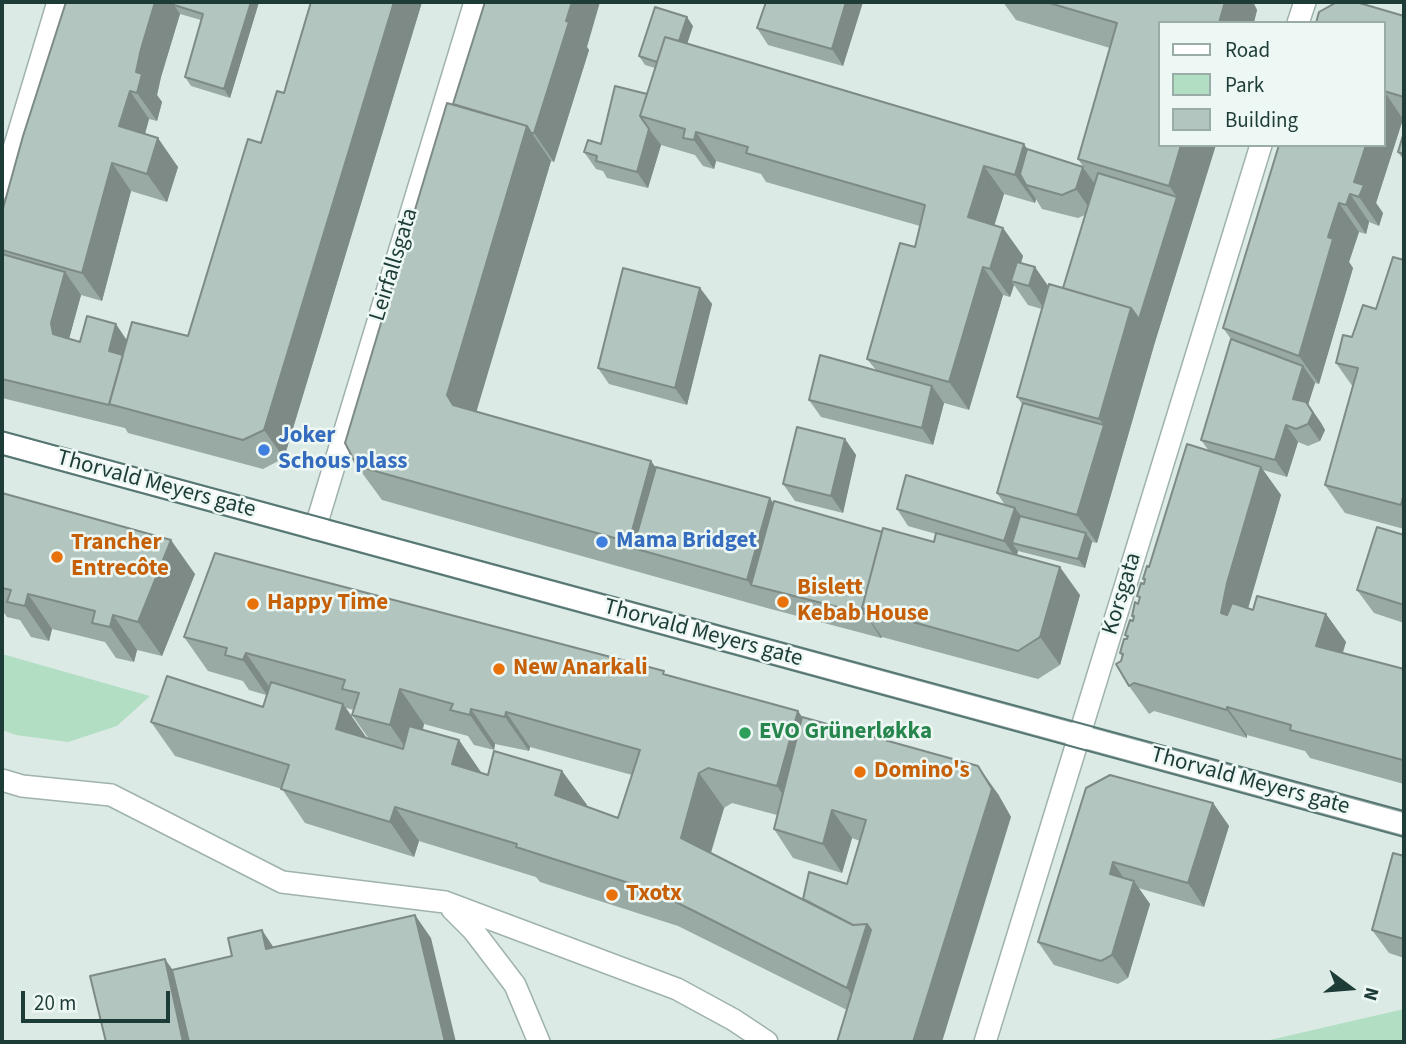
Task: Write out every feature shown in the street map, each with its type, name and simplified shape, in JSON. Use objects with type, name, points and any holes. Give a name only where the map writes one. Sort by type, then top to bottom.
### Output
[{"type":"street","points":[[2,188],[58,2]]},
{"type":"street","name":"Leirfallsgata","points":[[315,529],[475,2]]},
{"type":"street","points":[[1299,21],[1305,2]]},
{"type":"street","name":"Korsgata","points":[[985,1042],[1260,147]]},
{"type":"street","name":"Thorvald Meyers gate","points":[[2,443],[1404,824]]},
{"type":"street","points":[[2,780],[22,786],[111,794],[282,882],[445,902],[677,989],[734,1020],[767,1042]]},
{"type":"street","points":[[445,902],[473,930],[515,985],[539,1042]]},
{"type":"green space","points":[[2,654],[150,696],[117,726],[68,742],[16,735],[2,730]]},
{"type":"green space","points":[[1404,1009],[1404,1042],[1261,1042]]},
{"type":"building","points":[[66,2],[155,2],[136,72],[142,74],[137,93],[130,91],[119,126],[158,138],[147,174],[112,163],[82,273],[2,250],[2,212]]},
{"type":"building","points":[[175,2],[251,2],[224,89],[185,77],[203,14],[174,5]]},
{"type":"building","points":[[311,2],[394,2],[264,430],[243,440],[109,404],[132,322],[188,336],[248,139],[261,143],[277,91],[284,93]]},
{"type":"building","points":[[485,2],[572,2],[566,21],[569,22],[534,133],[531,133],[527,126],[453,104]]},
{"type":"building","points":[[766,2],[846,2],[832,49],[757,28]]},
{"type":"building","points":[[1046,2],[1225,2],[1220,21],[1158,21],[1158,147],[1180,147],[1169,186],[1078,159],[1117,23]]},
{"type":"building","points":[[1337,2],[1356,2],[1404,16],[1404,97],[1385,91],[1385,21],[1317,21],[1319,12]]},
{"type":"building","points":[[655,7],[687,17],[679,41],[665,37],[657,62],[639,56]]},
{"type":"building","points":[[665,37],[1024,144],[1015,175],[984,166],[968,217],[1003,228],[990,269],[983,267],[949,382],[867,359],[900,243],[915,247],[925,205],[746,153],[748,147],[696,132],[694,140],[683,138],[685,129],[640,116]]},
{"type":"building","points":[[615,86],[647,94],[640,116],[649,129],[637,172],[596,161],[597,156],[584,152],[588,140],[601,144]]},
{"type":"building","points":[[447,103],[527,126],[447,395],[453,405],[651,461],[629,542],[357,466],[345,443]]},
{"type":"building","points":[[1404,132],[1404,154],[1398,152]]},
{"type":"building","points":[[1278,147],[1365,147],[1354,182],[1364,185],[1359,197],[1350,194],[1346,205],[1339,203],[1328,237],[1333,239],[1299,356],[1223,328]]},
{"type":"building","points":[[1027,149],[1083,167],[1076,189],[1062,195],[1026,185],[1020,174]]},
{"type":"building","points":[[1098,173],[1177,197],[1139,319],[1131,308],[1063,288]]},
{"type":"building","points":[[2,254],[65,272],[51,323],[53,334],[80,342],[87,316],[116,324],[109,351],[123,355],[109,405],[2,379]]},
{"type":"building","points":[[1393,257],[1404,260],[1404,493],[1401,505],[1325,485],[1358,368],[1336,363],[1343,335],[1352,337],[1363,305],[1376,309]]},
{"type":"building","points":[[1017,262],[1035,267],[1029,286],[1011,281]]},
{"type":"building","points":[[623,268],[700,288],[675,388],[598,368]]},
{"type":"building","points":[[1049,284],[1131,308],[1099,419],[1017,397]]},
{"type":"building","points":[[1231,339],[1303,366],[1293,399],[1306,402],[1313,413],[1308,424],[1296,429],[1286,425],[1275,460],[1201,440]]},
{"type":"building","points":[[820,355],[932,386],[922,428],[809,400]]},
{"type":"building","points":[[1023,403],[1104,425],[1077,515],[997,493]]},
{"type":"building","points":[[797,427],[845,439],[831,496],[783,484]]},
{"type":"building","points":[[1187,444],[1261,467],[1227,583],[1221,613],[1227,615],[1232,603],[1253,610],[1257,596],[1326,614],[1316,646],[1404,669],[1403,760],[1290,730],[1291,725],[1227,707],[1227,710],[1134,683],[1129,686],[1116,664],[1121,661],[1123,654],[1120,653],[1124,639],[1128,636],[1125,635],[1130,620],[1133,621],[1135,602],[1138,604],[1140,597],[1137,596],[1141,583],[1144,584],[1143,579]]},
{"type":"building","points":[[656,467],[770,498],[747,580],[633,548]]},
{"type":"building","points":[[906,475],[1015,508],[1004,541],[897,509]]},
{"type":"building","points":[[2,493],[171,540],[138,622],[113,615],[110,627],[92,623],[95,611],[28,594],[25,606],[7,602],[11,590],[2,588]]},
{"type":"building","points":[[774,501],[882,532],[862,608],[865,614],[751,585]]},
{"type":"building","points":[[1020,516],[1086,533],[1078,559],[1012,543]]},
{"type":"building","points":[[1377,527],[1404,535],[1404,605],[1357,590]]},
{"type":"building","points":[[883,528],[934,542],[936,533],[1060,567],[1040,637],[1018,651],[862,608]]},
{"type":"building","points":[[215,553],[664,671],[663,674],[798,711],[777,786],[708,768],[699,773],[681,838],[853,925],[867,924],[847,988],[654,891],[516,847],[517,844],[395,807],[390,822],[281,789],[289,765],[151,722],[167,676],[263,707],[271,682],[343,704],[336,729],[403,749],[409,726],[459,740],[452,764],[488,775],[494,751],[562,771],[555,795],[618,818],[640,750],[506,712],[505,717],[471,709],[470,715],[450,710],[453,704],[400,689],[390,725],[352,715],[359,693],[342,689],[345,680],[246,653],[243,660],[225,655],[227,648],[184,637]]},
{"type":"building","points":[[802,717],[978,766],[992,789],[913,1042],[837,1042],[871,930],[867,924],[853,925],[803,899],[809,872],[847,884],[866,820],[832,810],[823,844],[774,829]]},
{"type":"building","points":[[1110,775],[1213,803],[1188,883],[1113,862],[1110,874],[1134,881],[1112,955],[1101,961],[1038,942],[1086,788]]},
{"type":"building","points":[[1393,853],[1404,856],[1404,939],[1372,930]]},
{"type":"building","points":[[415,915],[445,1042],[189,1042],[172,970],[232,956],[228,938],[262,930],[266,949]]},
{"type":"building","points":[[165,959],[183,1042],[106,1042],[90,976]]},
{"type":"tram line","points":[[2,431],[1404,811]]},
{"type":"tram line","points":[[2,455],[1404,837]]},
{"type":"place","name":"Joker Schous plass","points":[[264,450]]},
{"type":"place","name":"Mama Bridget","points":[[602,542]]},
{"type":"place","name":"Trancher Entrecôte","points":[[57,557]]},
{"type":"place","name":"Bislett Kebab House","points":[[783,602]]},
{"type":"place","name":"Happy Time","points":[[253,604]]},
{"type":"place","name":"New Anarkali","points":[[499,669]]},
{"type":"place","name":"EVO Grünerløkka","points":[[745,733]]},
{"type":"place","name":"Domino's","points":[[860,772]]},
{"type":"place","name":"Txotx","points":[[612,895]]}]
